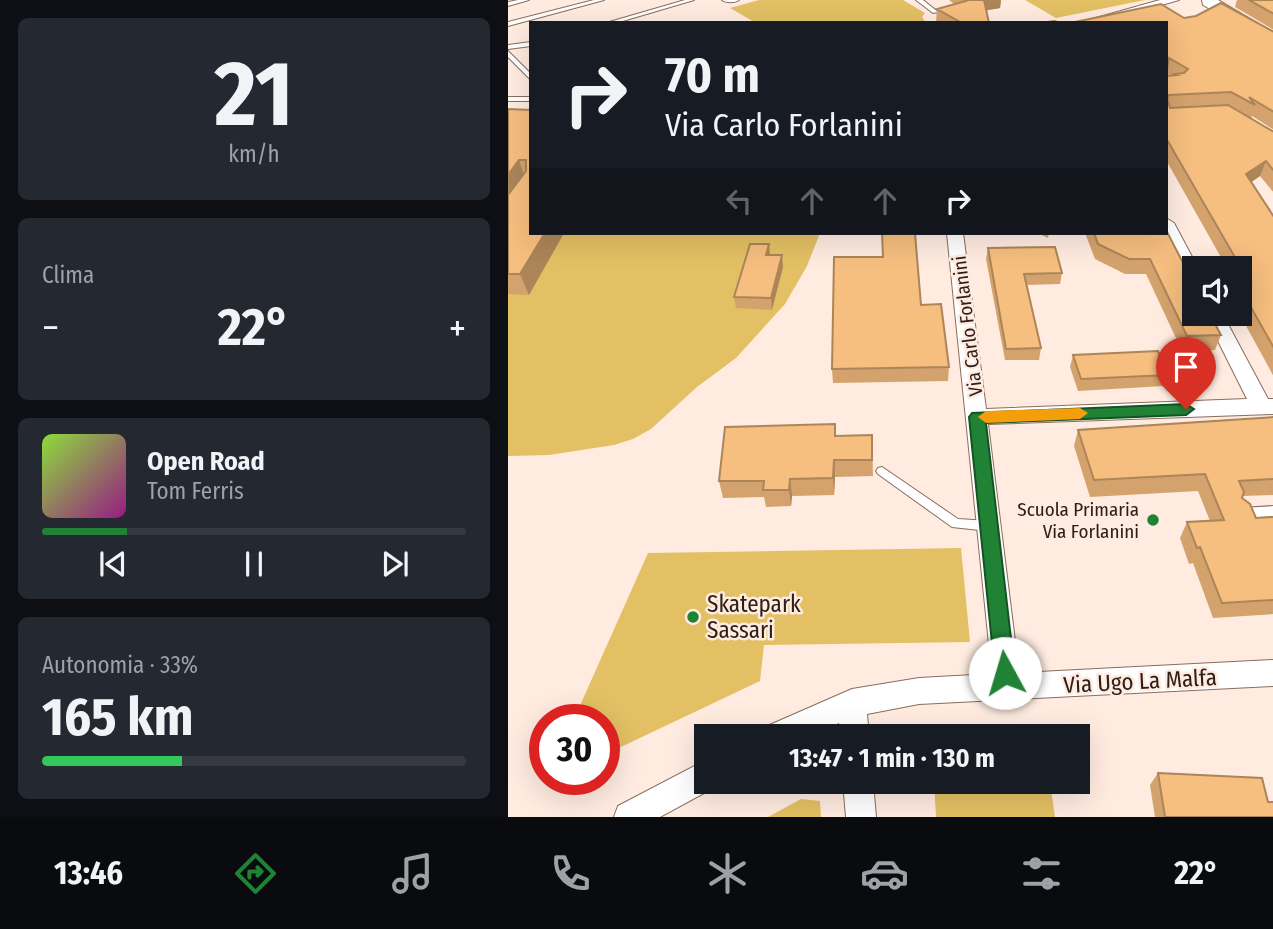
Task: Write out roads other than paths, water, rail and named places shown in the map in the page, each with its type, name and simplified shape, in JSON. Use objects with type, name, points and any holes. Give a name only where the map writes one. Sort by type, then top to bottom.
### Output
[{"type":"street","points":[[1150,7],[1162,0]]},
{"type":"street","points":[[1092,21],[1173,0]]},
{"type":"street","points":[[1210,0],[1209,2],[1224,14],[1273,41]]},
{"type":"street","points":[[1168,227],[1183,256]]},
{"type":"street","name":"Via Carlo Forlanini","points":[[955,235],[978,417],[1267,406]]},
{"type":"street","points":[[1221,326],[1267,406]]},
{"type":"street","points":[[978,417],[1007,688]]},
{"type":"street","name":"Via Ugo La Malfa","points":[[804,724],[852,703],[919,691],[1273,673]]},
{"type":"street","points":[[852,703],[854,724]]},
{"type":"street","points":[[629,817],[694,782]]},
{"type":"street","points":[[859,794],[861,817]]},
{"type":"lane","points":[[508,4],[526,0]]},
{"type":"lane","points":[[508,24],[601,0]]},
{"type":"lane","points":[[616,21],[691,0]]},
{"type":"lane","points":[[725,0],[736,0]]},
{"type":"lane","points":[[919,0],[935,12]]},
{"type":"lane","points":[[508,47],[529,44]]},
{"type":"lane","points":[[508,53],[529,76]]},
{"type":"lane","points":[[508,99],[529,99]]},
{"type":"lane","points":[[882,471],[956,524],[989,526]]},
{"type":"lane","points":[[1242,513],[1273,511]]},
{"type":"place","name":"Scuola Primaria Via Forlanini","points":[[1153,520]]},
{"type":"place","name":"Skatepark Sassari","points":[[693,617]]}]
